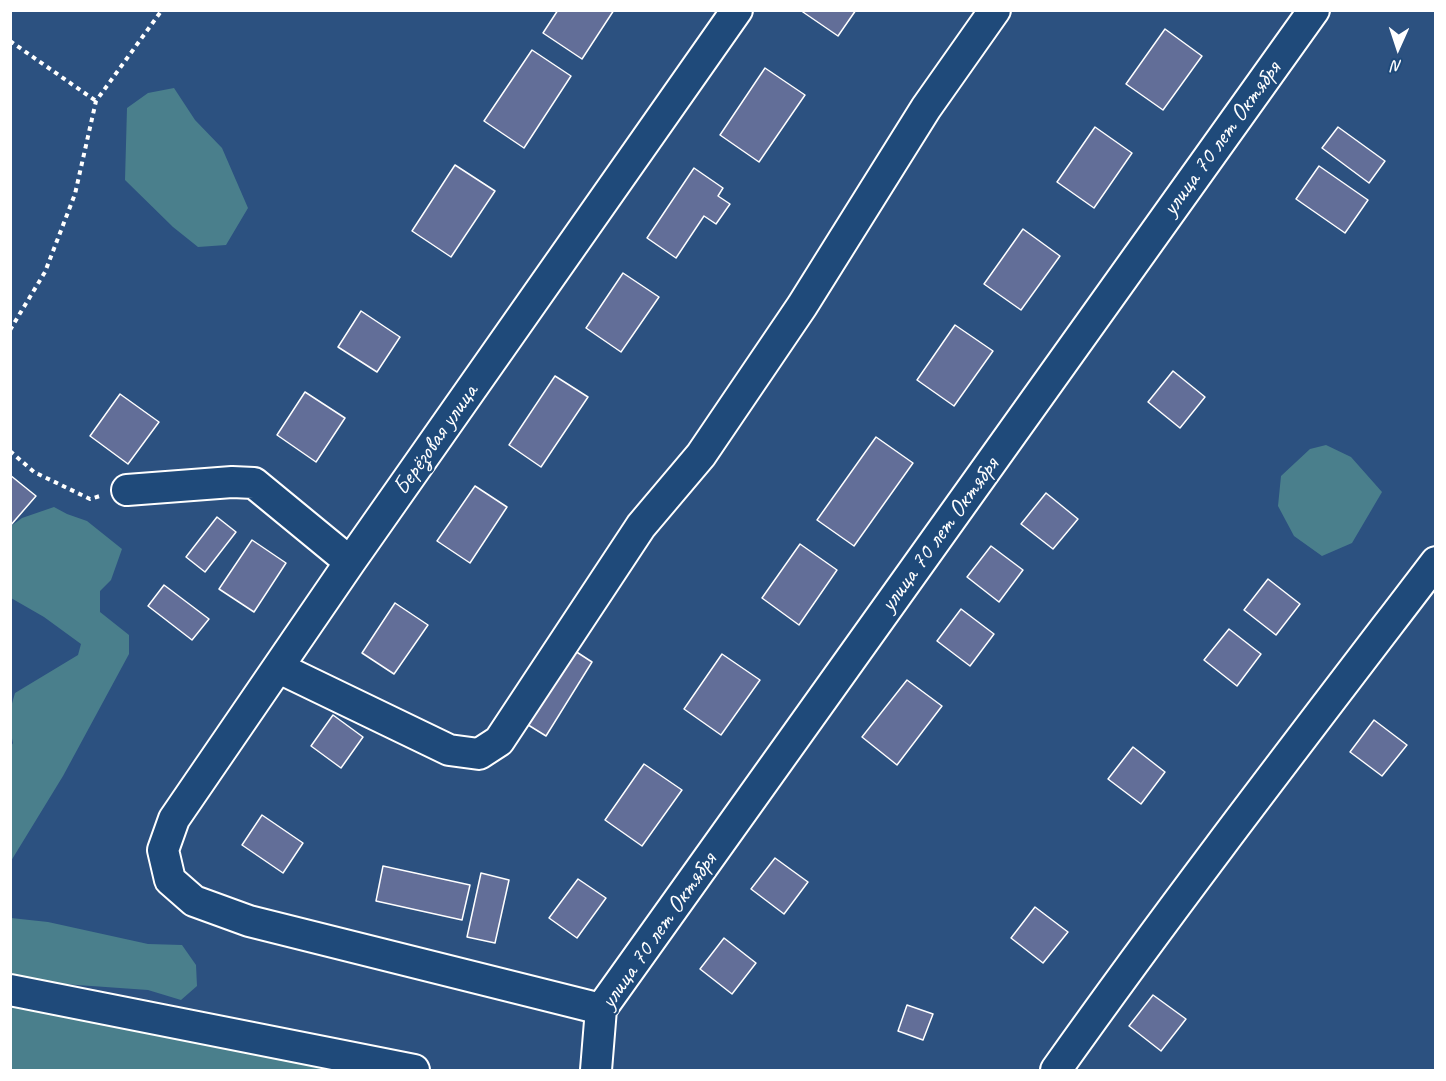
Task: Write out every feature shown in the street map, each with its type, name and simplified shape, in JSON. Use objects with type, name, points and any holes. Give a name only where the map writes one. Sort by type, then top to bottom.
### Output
[{"type":"street","name":"Берёзовая улица","points":[[601,1009],[249,921],[194,901],[170,880],[163,850],[174,819],[350,562],[737,10]]},
{"type":"street","points":[[279,668],[449,750],[478,753],[499,741],[641,526],[701,455],[802,306],[926,108],[995,10]]},
{"type":"street","name":"улица 70 лет Октября","points":[[596,1071],[601,1009],[1314,10]]},
{"type":"street","points":[[127,490],[232,482],[254,483],[350,562]]},
{"type":"street","points":[[1056,1071],[1184,895],[1436,562]]},
{"type":"street","points":[[10,990],[414,1071]]},
{"type":"path","points":[[10,330],[45,272],[70,205],[96,101],[162,10]]},
{"type":"path","points":[[10,41],[96,101]]},
{"type":"path","points":[[10,451],[34,472],[90,499],[127,490]]},
{"type":"green space","points":[[174,88],[195,120],[222,148],[248,208],[226,245],[198,247],[173,227],[125,180],[127,108],[148,93]]},
{"type":"green space","points":[[1326,445],[1351,457],[1382,492],[1352,543],[1322,556],[1294,536],[1278,506],[1281,476],[1310,449]]},
{"type":"green space","points":[[54,507],[87,521],[122,549],[111,580],[100,591],[100,612],[129,635],[129,654],[63,776],[11,861],[10,748],[13,743],[11,707],[15,693],[78,655],[81,644],[44,617],[11,598],[11,526],[22,518]]},
{"type":"green space","points":[[11,918],[48,922],[148,944],[182,945],[196,965],[197,986],[181,1000],[148,990],[49,983],[11,973]]},
{"type":"green space","points":[[10,1002],[346,1070],[11,1070]]},
{"type":"building","points":[[558,10],[614,10],[582,59],[543,33]]},
{"type":"building","points":[[800,10],[856,10],[838,36]]},
{"type":"building","points":[[1165,29],[1202,56],[1163,110],[1126,84]]},
{"type":"building","points":[[532,50],[571,76],[524,148],[484,121]]},
{"type":"building","points":[[765,68],[805,95],[759,162],[720,135]]},
{"type":"building","points":[[1095,127],[1132,153],[1094,208],[1057,182]]},
{"type":"building","points":[[1338,127],[1385,161],[1369,183],[1322,148]]},
{"type":"building","points":[[455,165],[495,191],[451,257],[412,231]]},
{"type":"building","points":[[1319,166],[1368,200],[1345,233],[1296,199]]},
{"type":"building","points":[[694,168],[723,188],[718,196],[730,204],[716,224],[704,216],[676,258],[647,238]]},
{"type":"building","points":[[1023,229],[1060,256],[1021,310],[984,284]]},
{"type":"building","points":[[623,273],[659,297],[621,352],[586,328]]},
{"type":"building","points":[[361,311],[400,337],[377,372],[338,347]]},
{"type":"building","points":[[955,325],[993,351],[954,406],[917,380]]},
{"type":"building","points":[[1173,371],[1205,397],[1180,428],[1148,402]]},
{"type":"building","points":[[555,376],[588,397],[541,467],[509,445]]},
{"type":"building","points":[[305,392],[345,418],[316,462],[277,435]]},
{"type":"building","points":[[120,394],[159,422],[128,464],[90,436]]},
{"type":"building","points":[[876,437],[913,463],[854,546],[817,520]]},
{"type":"building","points":[[10,475],[36,496],[10,526]]},
{"type":"building","points":[[475,486],[507,507],[470,563],[437,541]]},
{"type":"building","points":[[1046,493],[1078,519],[1053,549],[1021,524]]},
{"type":"building","points":[[217,517],[236,532],[205,572],[186,557]]},
{"type":"building","points":[[252,540],[286,563],[254,612],[219,589]]},
{"type":"building","points":[[800,544],[837,570],[799,625],[762,598]]},
{"type":"building","points":[[991,546],[1023,570],[999,602],[967,577]]},
{"type":"building","points":[[1268,579],[1300,604],[1276,635],[1244,610]]},
{"type":"building","points":[[164,585],[209,619],[192,640],[148,606]]},
{"type":"building","points":[[395,603],[428,625],[394,674],[362,653]]},
{"type":"building","points":[[961,609],[994,634],[970,666],[937,641]]},
{"type":"building","points":[[1229,629],[1261,654],[1237,686],[1204,660]]},
{"type":"building","points":[[572,649],[592,662],[546,736],[525,723]]},
{"type":"building","points":[[722,654],[760,680],[721,735],[684,709]]},
{"type":"building","points":[[907,680],[942,706],[897,765],[862,737]]},
{"type":"building","points":[[333,715],[363,737],[341,768],[311,746]]},
{"type":"building","points":[[1374,720],[1407,745],[1382,776],[1350,752]]},
{"type":"building","points":[[1133,747],[1165,772],[1141,804],[1108,779]]},
{"type":"building","points":[[644,764],[682,790],[642,846],[605,820]]},
{"type":"building","points":[[262,815],[303,843],[283,873],[242,845]]},
{"type":"building","points":[[775,858],[808,882],[784,914],[751,889]]},
{"type":"building","points":[[383,866],[470,885],[462,920],[376,901]]},
{"type":"building","points":[[481,873],[509,880],[495,943],[467,937]]},
{"type":"building","points":[[578,879],[606,898],[577,938],[549,918]]},
{"type":"building","points":[[1035,907],[1068,932],[1043,963],[1011,938]]},
{"type":"building","points":[[724,938],[756,963],[732,994],[700,969]]},
{"type":"building","points":[[1153,995],[1186,1019],[1161,1051],[1129,1026]]},
{"type":"building","points":[[907,1005],[933,1014],[923,1040],[898,1031]]}]
